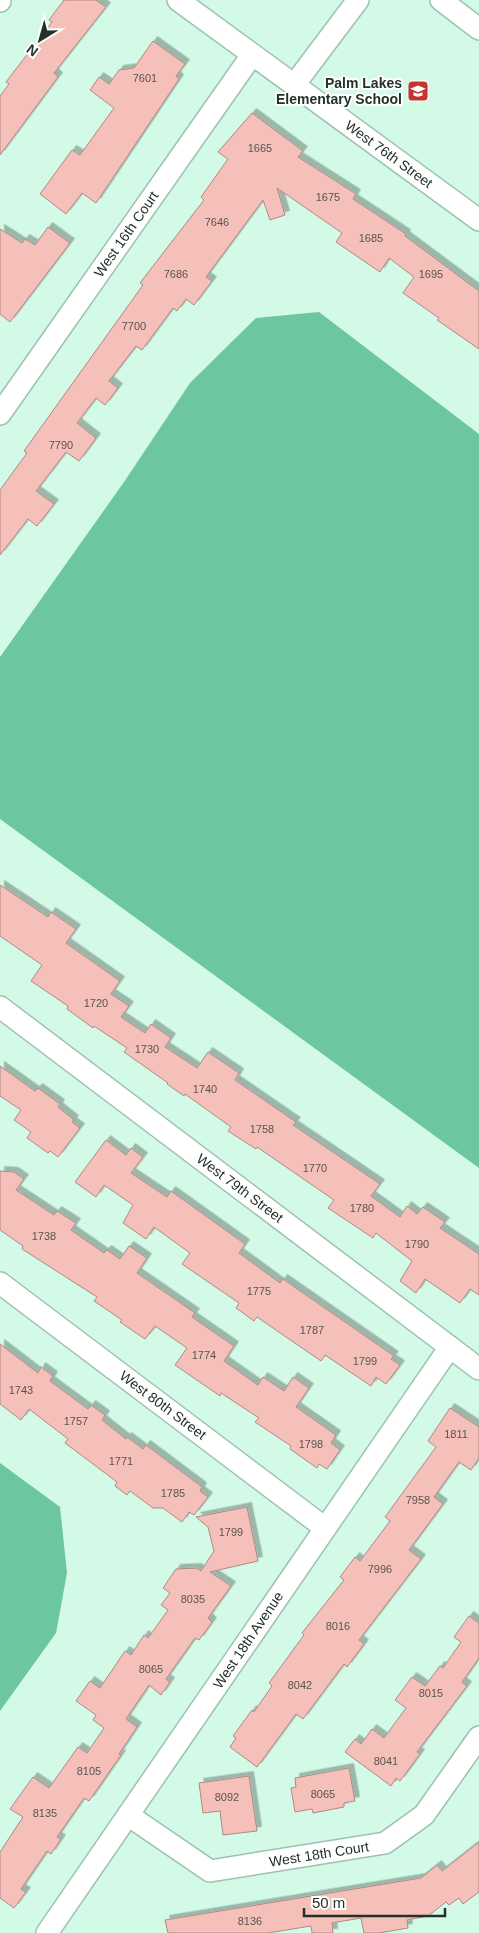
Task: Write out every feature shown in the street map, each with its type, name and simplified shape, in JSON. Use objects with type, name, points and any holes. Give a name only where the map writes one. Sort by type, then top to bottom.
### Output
[{"type":"street","name":"West 76th Street","points":[[178,0],[479,220]]},
{"type":"street","points":[[294,86],[358,0]]},
{"type":"street","points":[[440,0],[479,29]]},
{"type":"street","name":"West 16th Court","points":[[0,414],[252,55]]},
{"type":"street","name":"West 79th Street","points":[[0,1007],[479,1369]]},
{"type":"street","name":"West 80th Street","points":[[0,1283],[326,1528]]},
{"type":"street","name":"West 18th Avenue","points":[[47,1933],[450,1347]]},
{"type":"street","name":"West 18th Court","points":[[128,1816],[210,1871],[385,1843],[424,1815],[479,1737]]},
{"type":"shaded area","points":[[319,312],[479,434],[479,1168],[0,819],[0,657],[124,482],[190,383],[256,318]]},
{"type":"shaded area","points":[[0,1463],[60,1507],[67,1573],[56,1633],[0,1711]]},
{"type":"building","points":[[64,0],[96,0],[106,7],[54,73],[58,77],[0,155],[0,96],[9,84],[6,82],[52,22],[49,20]]},
{"type":"building","points":[[153,41],[185,64],[176,76],[179,79],[96,203],[82,193],[66,214],[40,194],[72,150],[80,155],[114,108],[90,90],[99,77],[109,84],[119,70],[134,68]]},
{"type":"building","points":[[252,113],[303,151],[298,157],[356,194],[353,199],[406,234],[405,236],[479,291],[479,349],[437,320],[439,318],[403,293],[414,277],[389,258],[380,272],[336,242],[342,233],[277,188],[285,215],[270,220],[263,200],[206,277],[212,281],[194,305],[186,299],[177,311],[173,308],[142,350],[136,346],[109,381],[118,388],[105,405],[96,398],[77,423],[96,438],[79,461],[66,452],[36,491],[54,504],[37,526],[28,519],[0,555],[0,490],[27,453],[24,451],[143,285],[140,283],[204,200],[201,197],[228,159],[218,152]]},
{"type":"building","points":[[48,227],[70,243],[10,322],[0,314],[0,229],[22,243],[25,239],[35,245]]},
{"type":"building","points":[[0,885],[48,917],[51,912],[76,929],[66,943],[120,981],[111,994],[129,1006],[121,1017],[145,1033],[151,1024],[171,1038],[165,1047],[197,1068],[208,1052],[239,1073],[235,1080],[296,1122],[293,1125],[380,1184],[371,1196],[400,1217],[407,1206],[417,1214],[423,1207],[445,1222],[440,1228],[479,1254],[479,1295],[470,1289],[460,1303],[425,1279],[416,1293],[400,1281],[412,1261],[376,1233],[373,1238],[328,1208],[334,1200],[257,1147],[256,1149],[228,1131],[231,1127],[185,1094],[184,1096],[167,1084],[124,1052],[127,1048],[94,1026],[93,1028],[67,1009],[68,1006],[31,981],[42,965],[0,936]]},
{"type":"building","points":[[0,1066],[35,1091],[38,1088],[60,1104],[58,1107],[74,1120],[72,1122],[80,1128],[58,1157],[50,1151],[48,1153],[27,1138],[31,1132],[14,1120],[21,1110],[0,1096]]},
{"type":"building","points":[[106,1140],[126,1155],[131,1148],[143,1157],[131,1173],[167,1197],[171,1191],[245,1244],[239,1253],[280,1283],[283,1279],[394,1356],[391,1359],[400,1365],[386,1384],[376,1377],[371,1386],[325,1355],[321,1361],[257,1317],[254,1321],[236,1308],[239,1303],[182,1264],[190,1253],[154,1227],[146,1239],[123,1223],[133,1205],[104,1185],[96,1197],[75,1182]]},
{"type":"building","points":[[0,1171],[14,1172],[24,1179],[16,1190],[54,1215],[57,1211],[76,1223],[71,1230],[104,1253],[107,1250],[120,1259],[129,1246],[147,1258],[137,1273],[195,1313],[192,1317],[234,1346],[224,1361],[258,1385],[263,1377],[284,1391],[293,1377],[309,1388],[296,1407],[336,1435],[331,1443],[340,1450],[327,1469],[319,1464],[317,1468],[290,1449],[291,1446],[255,1422],[259,1418],[221,1393],[220,1396],[175,1365],[187,1348],[155,1326],[145,1339],[94,1301],[97,1297],[22,1249],[23,1246],[0,1230]]},
{"type":"building","points":[[0,1344],[38,1373],[41,1367],[53,1376],[50,1381],[88,1409],[91,1405],[105,1415],[102,1420],[126,1439],[127,1437],[143,1449],[146,1445],[202,1487],[200,1491],[208,1497],[194,1515],[189,1512],[182,1522],[163,1508],[153,1508],[130,1491],[127,1495],[115,1486],[117,1482],[65,1443],[68,1439],[29,1409],[21,1420],[0,1404]]},
{"type":"building","points":[[450,1408],[479,1427],[479,1458],[471,1470],[459,1462],[434,1497],[443,1504],[409,1550],[421,1559],[359,1640],[364,1644],[347,1667],[344,1664],[303,1719],[296,1714],[257,1767],[230,1747],[236,1738],[233,1736],[252,1710],[254,1712],[272,1686],[269,1683],[304,1635],[302,1633],[344,1580],[340,1577],[355,1557],[360,1561],[390,1521],[385,1517],[436,1447],[428,1441]]},
{"type":"building","points":[[247,1507],[258,1561],[210,1572],[231,1586],[208,1618],[212,1622],[199,1640],[195,1638],[166,1679],[170,1682],[161,1695],[149,1685],[126,1719],[137,1727],[119,1754],[121,1755],[89,1801],[84,1798],[57,1837],[61,1839],[51,1854],[47,1851],[21,1889],[26,1892],[14,1908],[0,1898],[0,1852],[23,1817],[10,1809],[33,1777],[49,1788],[78,1747],[87,1753],[104,1728],[93,1720],[96,1715],[76,1701],[90,1681],[100,1688],[125,1651],[131,1655],[144,1635],[148,1638],[168,1610],[161,1605],[170,1593],[163,1588],[176,1569],[197,1568],[201,1571],[214,1551],[208,1527],[196,1517]]},
{"type":"building","points":[[469,1616],[479,1623],[479,1658],[462,1682],[467,1686],[417,1752],[420,1754],[400,1781],[396,1778],[391,1786],[345,1752],[355,1739],[361,1744],[372,1729],[384,1738],[406,1708],[395,1700],[412,1677],[425,1686],[440,1666],[443,1668],[461,1642],[454,1637]]},
{"type":"building","points":[[349,1768],[355,1801],[344,1803],[344,1807],[313,1813],[312,1809],[295,1812],[291,1788],[296,1787],[295,1778]]},
{"type":"building","points":[[249,1776],[257,1831],[223,1835],[220,1811],[203,1813],[199,1783]]},
{"type":"building","points":[[479,1842],[479,1892],[463,1904],[459,1898],[449,1905],[446,1902],[428,1916],[407,1920],[408,1928],[379,1933],[364,1933],[361,1918],[332,1923],[333,1933],[312,1933],[311,1926],[268,1933],[168,1933],[165,1920],[421,1878],[437,1865],[442,1871]]},
{"type":"place","name":"Palm Lakes Elementary School","points":[[418,91]]}]
